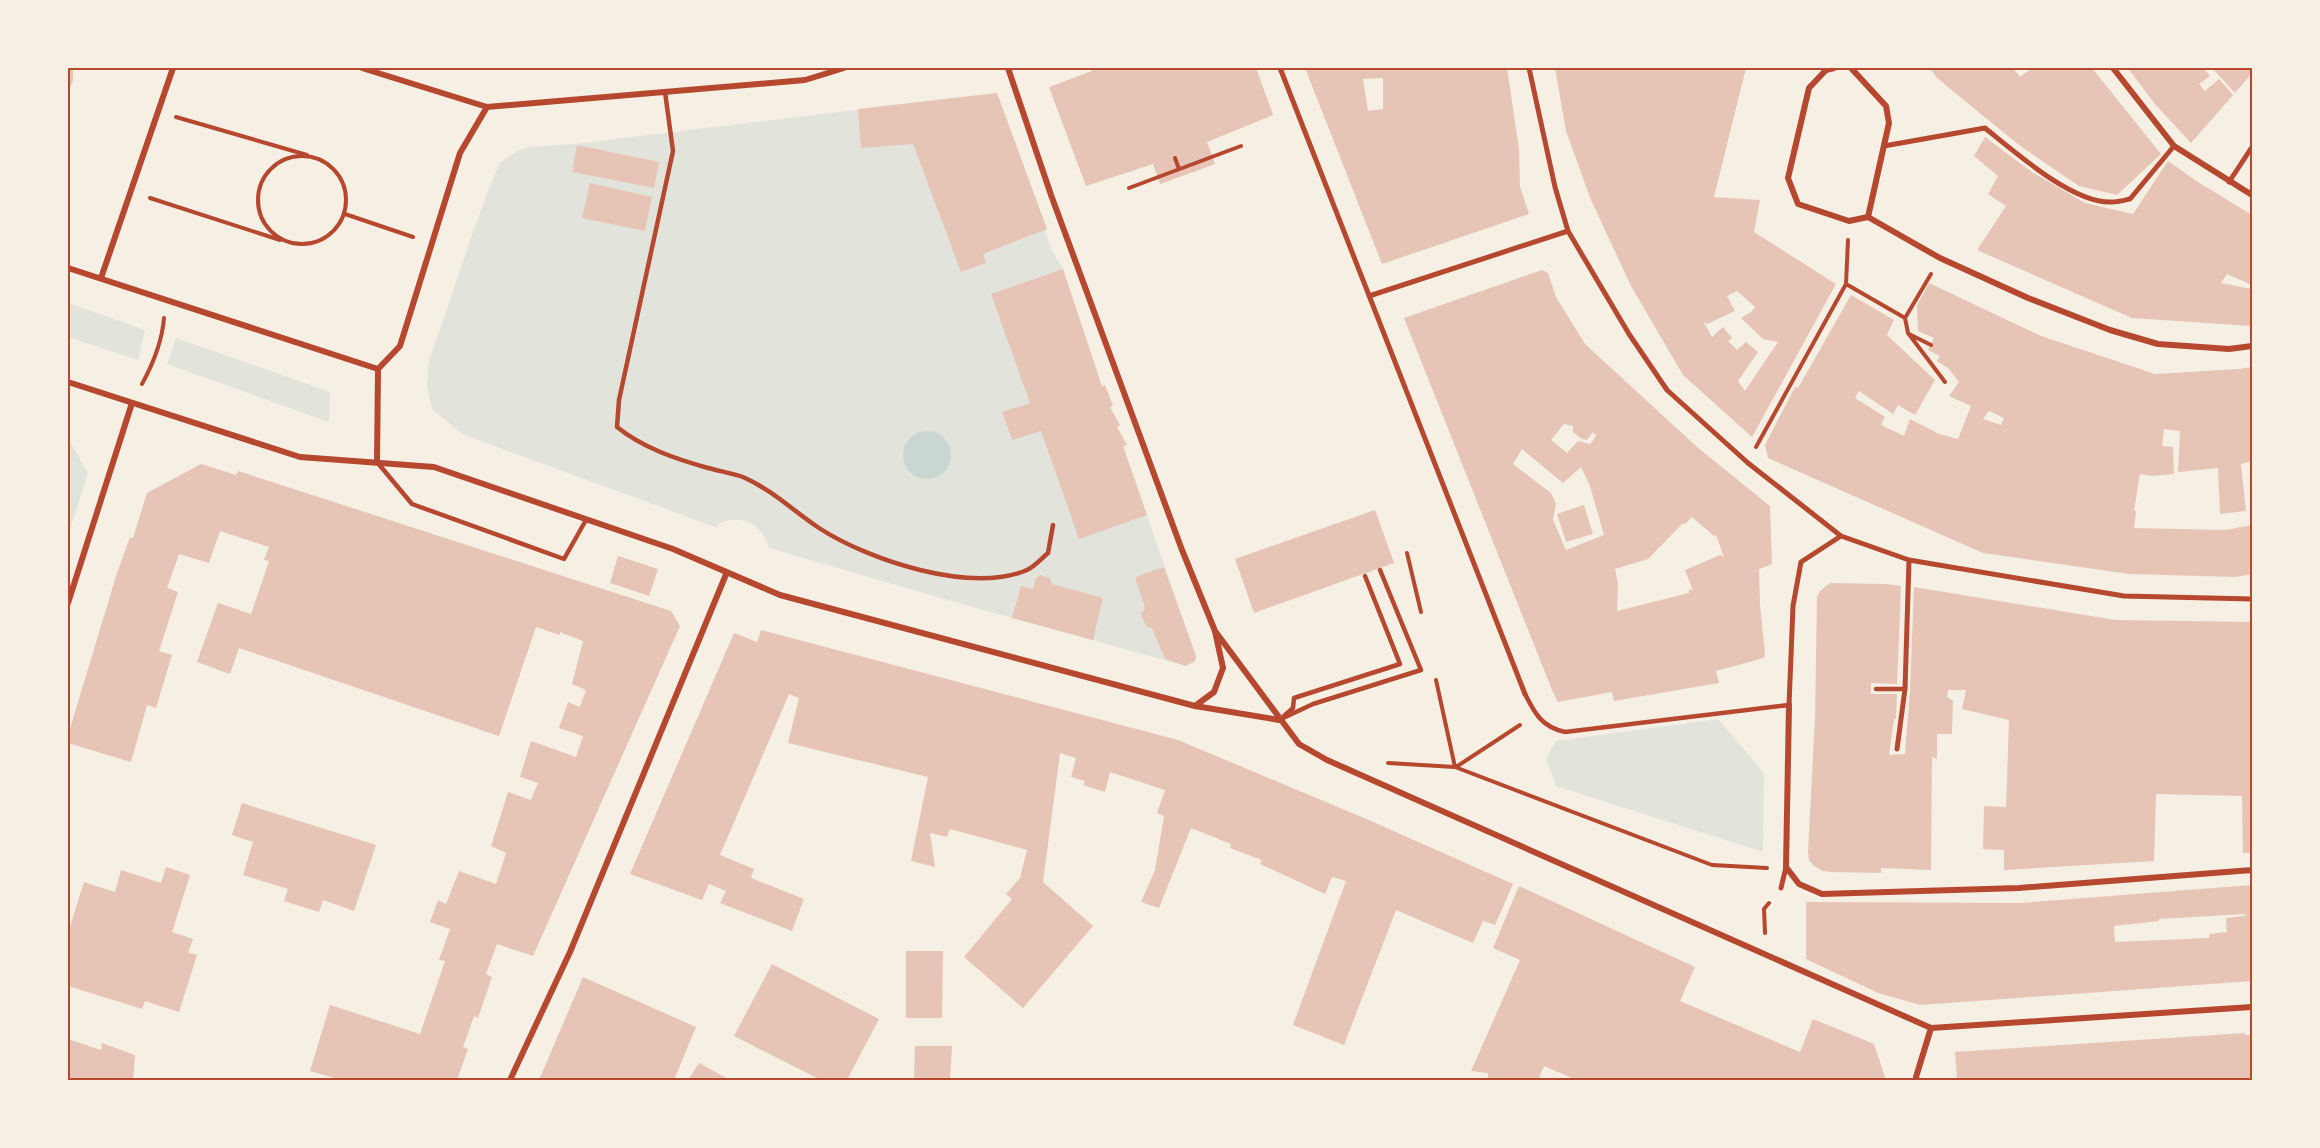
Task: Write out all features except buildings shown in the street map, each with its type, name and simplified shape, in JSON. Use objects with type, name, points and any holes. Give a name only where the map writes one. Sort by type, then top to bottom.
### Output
[{"type":"street","points":[[100,278],[173,68]]},
{"type":"street","points":[[362,68],[487,107],[805,80],[844,68]]},
{"type":"street","points":[[1008,68],[1182,550],[1215,631],[1223,668],[1214,692],[1195,706]]},
{"type":"street","points":[[1280,68],[1525,694]]},
{"type":"street","points":[[1529,68],[1555,187],[1568,231],[1629,334],[1667,390],[1748,463],[1841,536],[1909,560],[2124,596],[2253,599]]},
{"type":"street","points":[[1834,68],[1826,70],[1809,88],[1788,178],[1798,204],[1849,221],[1868,217],[1940,258],[2028,298],[2110,330],[2158,344],[2229,349],[2253,346]]},
{"type":"street","points":[[1851,68],[1886,106],[1889,123],[1868,217]]},
{"type":"street","points":[[2114,68],[2174,146],[2253,195]]},
{"type":"street","points":[[377,462],[378,369],[400,346],[460,153],[487,107]]},
{"type":"street","points":[[1884,146],[1985,128],[2043,174],[2078,194],[2110,202],[2130,199],[2174,146]]},
{"type":"street","points":[[2229,182],[2253,147]]},
{"type":"street","points":[[1370,296],[1568,231]]},
{"type":"street","points":[[68,268],[378,369]]},
{"type":"street","points":[[68,382],[300,457],[434,467],[673,549],[780,595],[1195,706],[1280,720]]},
{"type":"street","points":[[68,603],[132,403]]},
{"type":"street","points":[[1781,888],[1786,867],[1793,606],[1801,562],[1841,536]]},
{"type":"street","points":[[1897,749],[1905,689],[1909,560]]},
{"type":"street","points":[[510,1080],[570,952],[727,572]]},
{"type":"street","points":[[1215,631],[1299,744],[1327,760],[1931,1028],[2253,1007]]},
{"type":"street","points":[[1786,867],[1798,884],[1822,894],[2019,888],[2253,870]]},
{"type":"street","points":[[1917,1080],[1931,1028]]},
{"type":"lane","points":[[665,92],[673,151],[619,400],[617,427],[634,441],[673,457],[742,477],[777,495],[819,528],[862,550],[918,569],[962,579],[994,577],[1028,569],[1048,553],[1053,525]]},
{"type":"lane","points":[[377,462],[412,504],[564,559],[585,520]]},
{"type":"lane","points":[[1280,720],[1313,704],[1420,670],[1380,570]]},
{"type":"lane","points":[[1280,720],[1293,708],[1294,698],[1400,664],[1365,576]]},
{"type":"lane","points":[[1876,689],[1905,689]]},
{"type":"lane","points":[[1525,694],[1535,716],[1549,727],[1565,732],[1789,705]]},
{"type":"path","points":[[130,192],[302,245],[323,239],[336,230],[345,214],[347,203],[345,188],[339,174],[328,163],[158,112]]},
{"type":"path","points":[[1129,188],[1241,146]]},
{"type":"path","points":[[287,242],[272,233],[261,218],[257,203],[260,185],[267,171],[277,163],[291,156],[312,157]]},
{"type":"path","points":[[1175,158],[1179,170]]},
{"type":"path","points":[[345,214],[432,243]]},
{"type":"path","points":[[1748,463],[1846,284],[1849,221]]},
{"type":"path","points":[[1940,258],[1905,318],[1908,333],[1945,382]]},
{"type":"path","points":[[1846,284],[1905,318]]},
{"type":"path","points":[[153,364],[163,332]]},
{"type":"path","points":[[1908,333],[1931,345]]},
{"type":"path","points":[[1535,716],[1455,767],[1712,865],[1786,867]]},
{"type":"path","points":[[1765,954],[1764,909],[1781,888]]},
{"type":"shaded area","points":[[997,93],[1047,229],[1045,231],[1051,249],[1063,269],[1102,386],[1105,385],[1113,406],[1110,407],[1120,425],[1117,427],[1127,445],[1123,447],[1196,656],[1195,661],[1186,666],[769,548],[756,527],[743,520],[727,521],[718,524],[718,528],[462,434],[432,409],[427,386],[429,361],[486,195],[500,163],[515,152],[529,147],[574,144]]},
{"type":"shaded area","points":[[68,303],[145,330],[138,360],[68,337]]},
{"type":"shaded area","points":[[176,338],[330,392],[329,422],[167,364]]},
{"type":"shaded area","points":[[922,431],[932,431],[944,438],[951,450],[951,460],[944,472],[932,479],[922,479],[907,468],[903,460],[903,450],[914,435]]},
{"type":"shaded area","points":[[68,438],[88,473],[68,536]]},
{"type":"shaded area","points":[[1718,719],[1764,773],[1763,852],[1556,786],[1546,759],[1556,741]]}]
